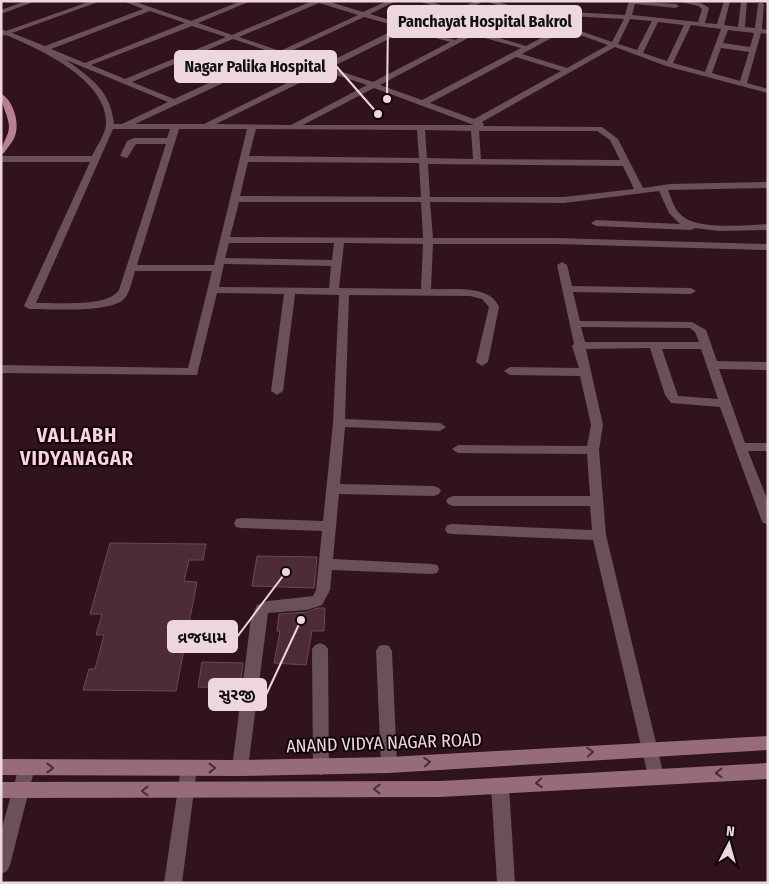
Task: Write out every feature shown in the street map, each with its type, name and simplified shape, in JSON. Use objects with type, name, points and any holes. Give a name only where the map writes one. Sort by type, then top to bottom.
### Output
[{"type":"main road","points":[[1,96],[9,105],[12,134],[1,151]]},
{"type":"main road","name":"ANAND VIDYA NAGAR ROAD","points":[[1,767],[240,768],[389,765],[768,742]]},
{"type":"main road","points":[[1,790],[186,791],[215,788],[440,789],[768,771]]},
{"type":"street","points":[[1,12],[33,1]]},
{"type":"street","points":[[3,33],[98,1]]},
{"type":"street","points":[[126,1],[374,85],[475,125]]},
{"type":"street","points":[[125,82],[318,1],[456,42]]},
{"type":"street","points":[[122,126],[393,1]]},
{"type":"street","points":[[421,1],[494,23]]},
{"type":"street","points":[[461,1],[474,5]]},
{"type":"street","points":[[458,12],[481,1]]},
{"type":"street","points":[[489,1],[669,64],[768,92]]},
{"type":"street","points":[[511,1],[531,11]]},
{"type":"street","points":[[475,125],[614,45],[628,16],[632,1],[700,4],[706,8],[701,24]]},
{"type":"street","points":[[708,75],[719,45],[727,1]]},
{"type":"street","points":[[86,65],[245,2]]},
{"type":"street","points":[[740,29],[744,2]]},
{"type":"street","points":[[743,85],[758,31],[761,4]]},
{"type":"street","points":[[203,127],[407,28],[444,8]]},
{"type":"street","points":[[45,49],[150,9]]},
{"type":"street","points":[[292,127],[516,11],[582,10],[656,19],[688,19],[704,14],[724,13]]},
{"type":"street","points":[[671,13],[679,14]]},
{"type":"street","points":[[639,54],[656,19]]},
{"type":"street","points":[[688,19],[701,24],[768,32]]},
{"type":"street","points":[[669,64],[688,19]]},
{"type":"street","points":[[759,21],[768,22]]},
{"type":"street","points":[[423,103],[565,28]]},
{"type":"street","points":[[3,33],[174,102]]},
{"type":"street","points":[[474,33],[527,48]]},
{"type":"street","points":[[719,45],[753,50]]},
{"type":"street","points":[[45,49],[85,78],[105,100],[110,126],[29,306],[101,305],[111,303],[119,298],[124,290],[175,126]]},
{"type":"street","points":[[515,54],[568,70]]},
{"type":"street","points":[[110,126],[421,127],[475,125],[488,127],[599,129],[614,139],[640,191]]},
{"type":"street","points":[[475,125],[477,160]]},
{"type":"street","points":[[1,369],[193,372],[252,127]]},
{"type":"street","points":[[421,127],[428,240],[426,292]]},
{"type":"street","points":[[124,156],[130,142],[171,141]]},
{"type":"street","points":[[1,159],[95,158]]},
{"type":"street","points":[[244,159],[627,163]]},
{"type":"street","points":[[234,199],[564,200],[662,188],[768,185]]},
{"type":"street","points":[[662,188],[676,216],[683,222],[716,227]]},
{"type":"street","points":[[596,223],[768,227]]},
{"type":"street","points":[[224,240],[563,241],[768,247]]},
{"type":"street","points":[[240,768],[258,618],[262,609],[271,605],[312,604],[318,600],[323,590],[339,423],[339,291],[337,263],[339,240]]},
{"type":"street","points":[[131,268],[337,263]]},
{"type":"street","points":[[562,265],[596,425],[593,450],[595,501],[599,535],[656,776]]},
{"type":"street","points":[[567,289],[691,290]]},
{"type":"street","points":[[212,290],[480,294],[492,302],[494,314],[482,362]]},
{"type":"street","points":[[277,391],[290,290]]},
{"type":"street","points":[[574,324],[692,325],[700,330],[740,447],[768,518]]},
{"type":"street","points":[[655,345],[671,395],[675,400],[726,404]]},
{"type":"street","points":[[578,346],[706,346]]},
{"type":"street","points":[[712,365],[768,366]]},
{"type":"street","points":[[510,371],[584,372]]},
{"type":"street","points":[[339,423],[440,427]]},
{"type":"street","points":[[740,447],[768,447]]},
{"type":"street","points":[[458,449],[593,450]]},
{"type":"street","points":[[332,489],[434,491]]},
{"type":"street","points":[[453,502],[595,501]]},
{"type":"street","points":[[241,523],[329,526]]},
{"type":"street","points":[[452,529],[599,535]]},
{"type":"street","points":[[325,564],[432,569]]},
{"type":"street","points":[[320,649],[321,767]]},
{"type":"street","points":[[384,651],[389,765]]},
{"type":"street","points":[[1,865],[27,768]]},
{"type":"street","points":[[172,883],[189,768]]},
{"type":"street","points":[[500,786],[506,883]]},
{"type":"building","points":[[110,543],[206,544],[203,560],[189,560],[184,581],[197,582],[176,691],[83,690],[89,669],[95,669],[104,635],[96,635],[102,614],[90,614]]},
{"type":"building","points":[[257,556],[317,557],[314,588],[252,586]]},
{"type":"building","points":[[318,608],[325,608],[324,631],[312,631],[306,665],[274,663],[280,631],[277,631],[279,614],[307,612]]},
{"type":"building","points":[[202,662],[243,663],[240,688],[198,687]]},
{"type":"place","name":"Panchayat Hospital Bakrol","points":[[387,99]]},
{"type":"place","name":"Nagar Palika Hospital","points":[[378,114]]},
{"type":"place","name":"વ્રજધામ","points":[[286,572]]},
{"type":"place","name":"સુરજી","points":[[301,620]]},
{"type":"district","name":"VALLABH VIDYANAGAR","points":[[77,446]]}]
